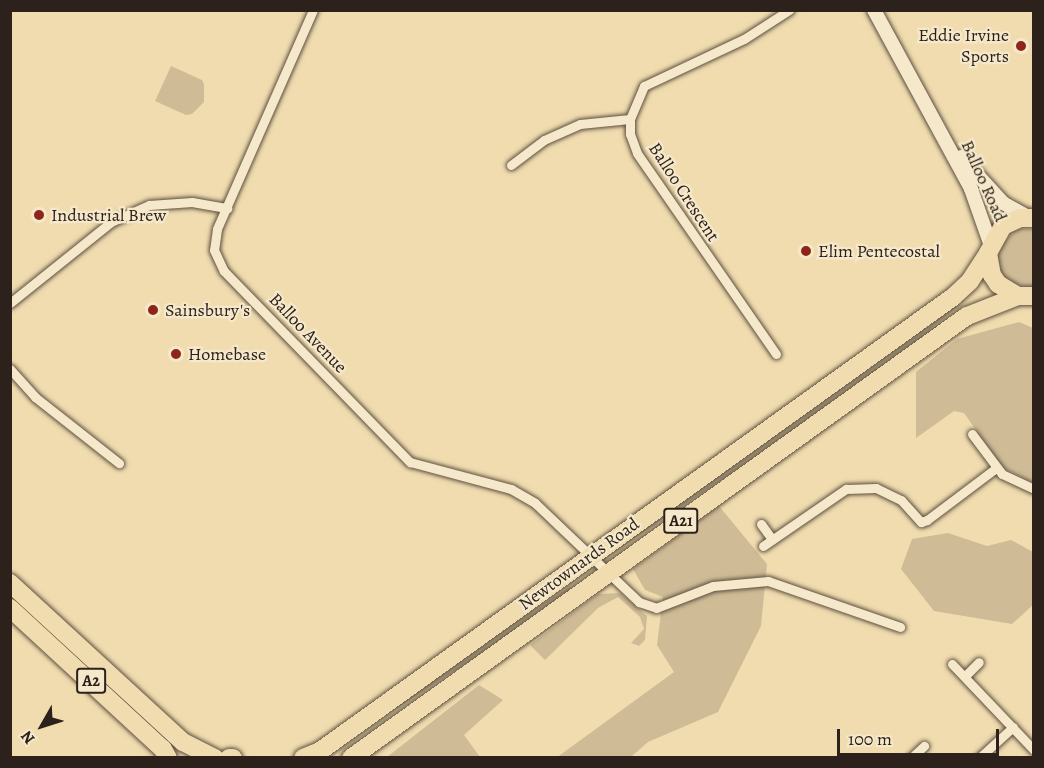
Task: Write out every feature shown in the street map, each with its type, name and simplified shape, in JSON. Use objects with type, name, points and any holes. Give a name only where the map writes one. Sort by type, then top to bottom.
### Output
[{"type":"highway","name":"A21","points":[[1029,297],[998,285],[992,275],[989,248],[1002,226],[1032,218]]},
{"type":"highway","name":"Newtownards Road","points":[[351,758],[599,565],[953,297],[970,281],[989,248]]},
{"type":"highway","name":"Newtownards Road","points":[[303,758],[320,751],[502,619],[599,565],[737,480],[967,316],[1029,297]]},
{"type":"highway","name":"A2","points":[[10,582],[183,742],[215,758]]},
{"type":"highway","name":"A2","points":[[10,608],[163,749],[168,758]]},
{"type":"street","name":"Balloo Avenue","points":[[313,10],[217,229],[214,250],[224,271],[410,462],[511,489],[535,503],[639,602],[656,608],[713,586],[768,581],[900,627]]},
{"type":"street","points":[[512,165],[544,140],[580,124],[630,119],[644,86],[744,39],[789,10]]},
{"type":"street","name":"Balloo Road","points":[[874,10],[971,189],[989,248]]},
{"type":"street","name":"Balloo Crescent","points":[[630,119],[630,134],[637,153],[776,354]]},
{"type":"street","name":"Balloo Road","points":[[943,134],[985,186],[1003,203],[1032,218]]},
{"type":"street","points":[[10,303],[111,222],[139,209],[169,201],[227,208]]},
{"type":"street","points":[[10,369],[35,397],[119,463]]},
{"type":"street","points":[[972,434],[996,468],[1034,489]]},
{"type":"street","points":[[763,546],[846,489],[876,488],[901,500],[921,522],[927,520],[996,468]]},
{"type":"street","points":[[761,524],[772,539]]},
{"type":"street","points":[[966,675],[979,662]]},
{"type":"street","points":[[952,664],[966,675],[1034,750]]},
{"type":"street","points":[[979,758],[1013,727]]},
{"type":"street","points":[[908,755],[924,746]]},
{"type":"shaded area","points":[[171,66],[202,80],[204,102],[192,114],[186,115],[155,101]]},
{"type":"shaded area","points":[[1016,229],[1033,229],[1033,286],[1030,287],[1010,283],[998,268],[997,249]]},
{"type":"shaded area","points":[[955,303],[957,307],[929,330],[962,311],[759,455],[609,555]]},
{"type":"shaded area","points":[[1019,322],[1033,328],[1033,483],[1002,467],[964,413],[954,411],[916,438],[916,372],[957,339]]},
{"type":"shaded area","points":[[719,506],[767,564],[761,626],[718,712],[648,742],[631,757],[556,758],[674,672],[657,645],[663,597],[645,590],[633,569]]},
{"type":"shaded area","points":[[948,533],[987,546],[1011,540],[1033,552],[1033,605],[1012,624],[934,611],[901,569],[912,539]]},
{"type":"shaded area","points":[[569,587],[572,592],[383,717],[472,650]]},
{"type":"shaded area","points":[[620,593],[647,616],[645,640],[639,646],[631,643],[644,629],[640,617],[618,597],[598,608],[545,660],[530,645],[598,594]]},
{"type":"shaded area","points":[[479,685],[503,700],[464,735],[480,757],[387,757]]},
{"type":"place","name":"Eddie Irvine Sports","points":[[1021,46]]},
{"type":"place","name":"Industrial Brew","points":[[39,215]]},
{"type":"place","name":"Elim Pentecostal","points":[[806,251]]},
{"type":"place","name":"Sainsbury's","points":[[153,310]]},
{"type":"place","name":"Homebase","points":[[176,354]]}]
